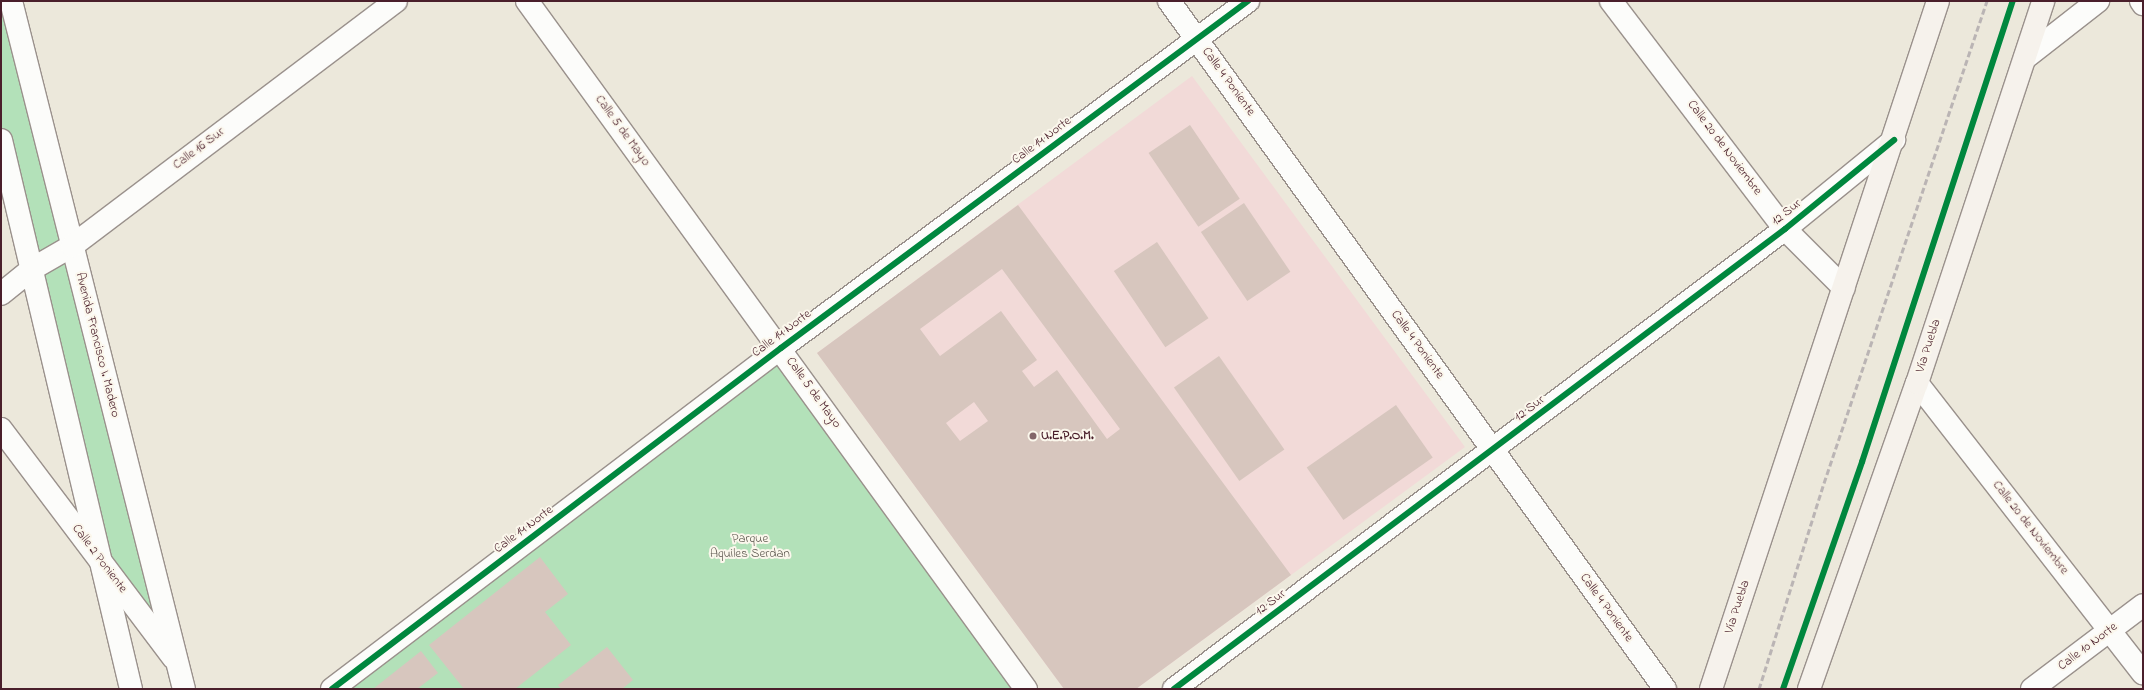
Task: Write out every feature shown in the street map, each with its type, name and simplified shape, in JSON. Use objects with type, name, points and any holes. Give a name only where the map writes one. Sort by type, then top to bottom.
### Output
[{"type":"main road","name":"Vía Puebla","points":[[1711,689],[1894,140],[1938,1]]},
{"type":"main road","name":"Vía Puebla","points":[[1809,689],[1918,383],[2043,1]]},
{"type":"street","name":"Avenida Francisco I. Madero","points":[[11,1],[184,689]]},
{"type":"street","name":"Calle 16 Sur","points":[[1,294],[32,269],[72,246],[396,1]]},
{"type":"street","name":"Calle 5 de Mayo","points":[[527,1],[781,348],[1026,689]]},
{"type":"street","name":"Calle 4 Poniente","points":[[1169,1],[1665,689]]},
{"type":"street","name":"Calle 14 Norte","points":[[332,689],[781,348],[1248,1]]},
{"type":"street","name":"Calle 20 de Noviembre","points":[[1611,1],[1785,229],[1844,288]]},
{"type":"street","points":[[2025,58],[2098,1]]},
{"type":"street","points":[[1,140],[32,269],[77,470],[102,563],[131,689]]},
{"type":"street","name":"12 Sur","points":[[1174,689],[1785,229],[1894,140]]},
{"type":"street","name":"Calle 20 de Noviembre","points":[[1918,383],[2143,673]]},
{"type":"street","name":"Calle 2 Poniente","points":[[1,430],[197,689]]},
{"type":"street","name":"Calle 10 Norte","points":[[2032,689],[2143,606]]},
{"type":"shaded area","points":[[1192,76],[1465,447],[1136,689],[1064,689],[817,353]]},
{"type":"green space","points":[[1,1],[178,664],[102,563],[1,140]]},
{"type":"green space","name":"Parque Aquiles Serdan","points":[[781,348],[1026,689],[332,689]]},
{"type":"building","points":[[1190,125],[1240,199],[1198,227],[1149,153]]},
{"type":"building","points":[[1244,203],[1290,272],[1247,301],[1201,232]]},
{"type":"building","name":"U.E.P.O.M.","points":[[1018,205],[1291,575],[1136,689],[1064,689],[817,353]],"holes":[[[1002,269],[1120,429],[1107,439],[1057,370],[1034,387],[1022,371],[1037,360],[1001,311],[940,356],[920,329]],[[974,402],[988,421],[960,441],[946,423]]]},
{"type":"building","points":[[1157,242],[1208,318],[1165,347],[1114,271]]},
{"type":"building","points":[[1219,356],[1284,449],[1239,481],[1174,388]]},
{"type":"building","points":[[1396,405],[1433,457],[1343,520],[1307,468]]},
{"type":"building","points":[[540,557],[568,594],[545,612],[571,645],[515,689],[464,689],[429,645]]},
{"type":"building","points":[[607,647],[633,680],[622,689],[561,689],[558,685]]},
{"type":"building","points":[[421,651],[438,673],[417,689],[373,689]]},
{"type":"railway","points":[[1759,689],[1824,483],[1987,1]]},
{"type":"cycle path","points":[[332,689],[781,348],[1248,1]]},
{"type":"cycle path","points":[[1783,689],[1862,462],[2013,1]]},
{"type":"cycle path","points":[[1174,689],[1785,229],[1894,140]]},
{"type":"place","name":"U.E.P.O.M.","points":[[1033,436]]}]
